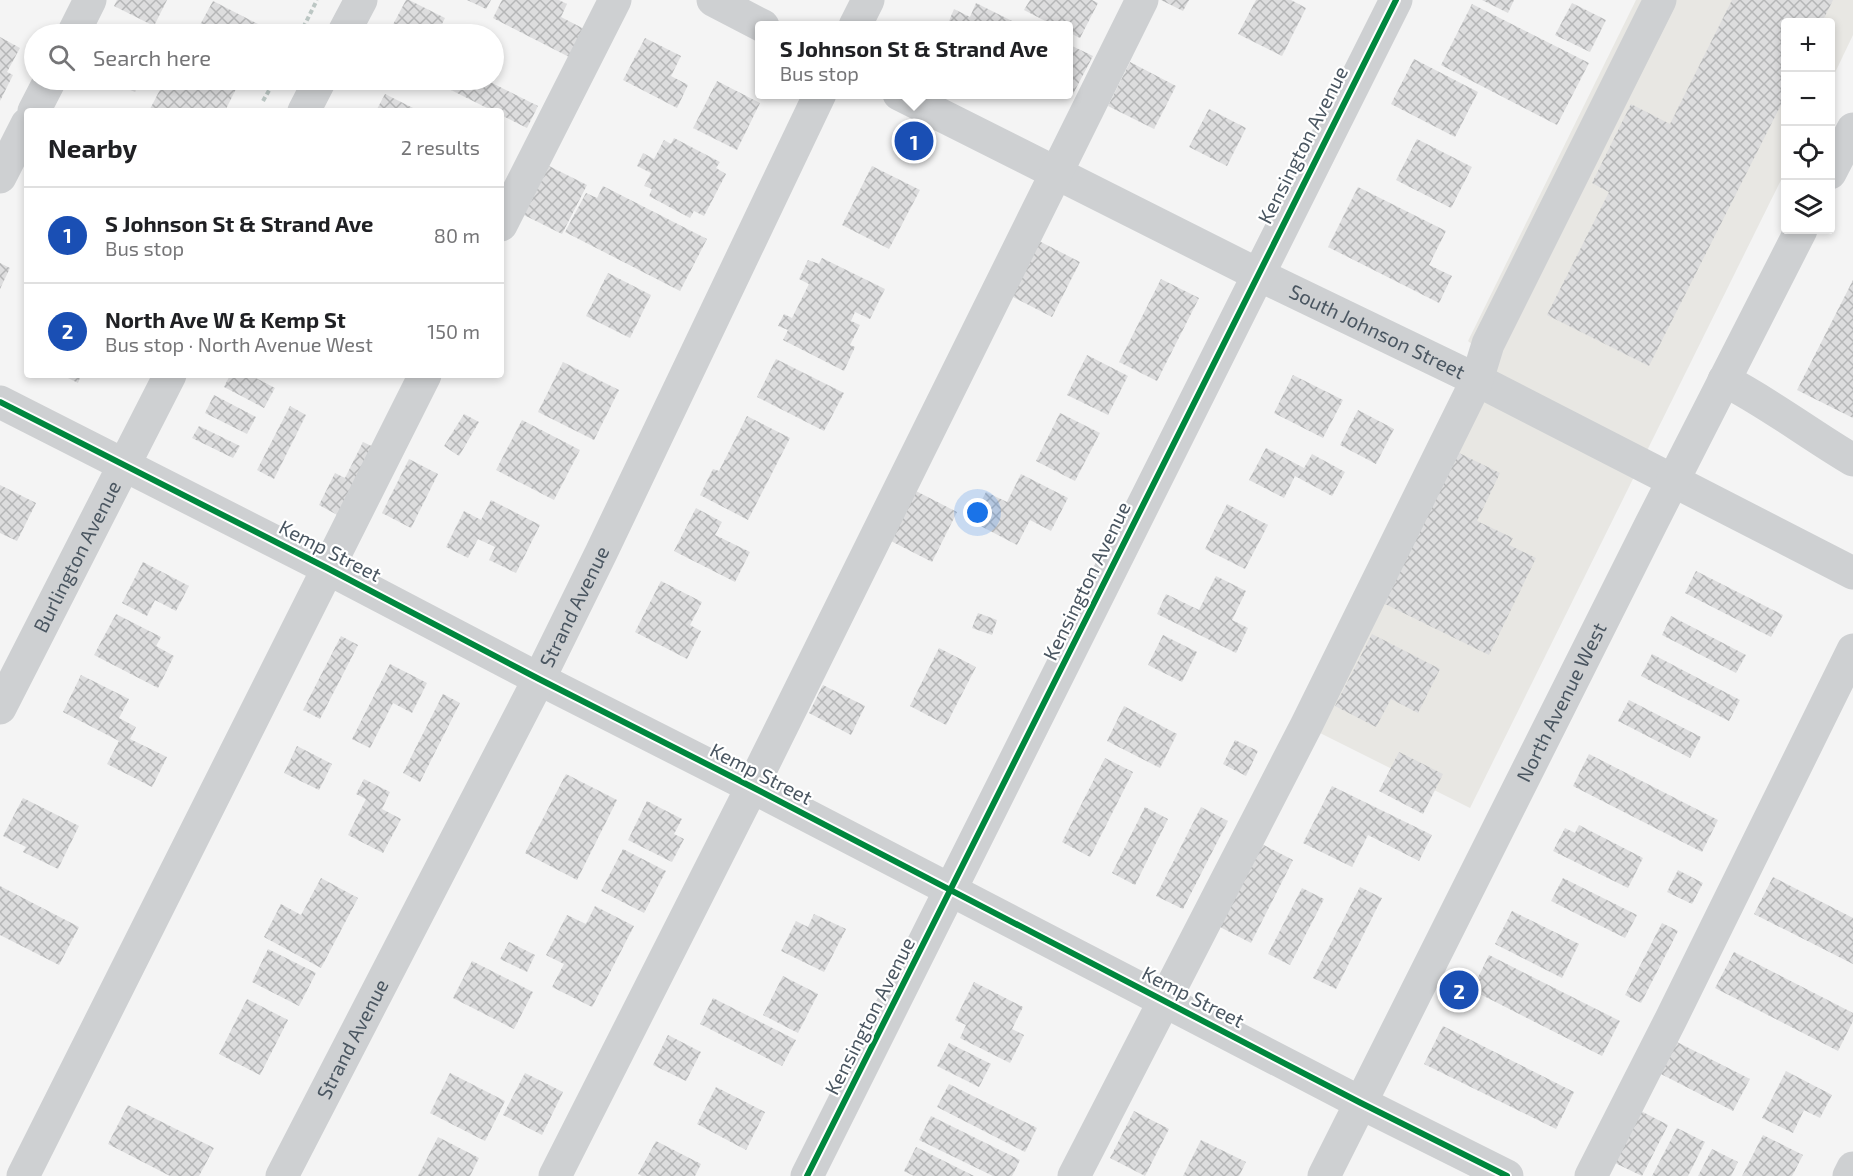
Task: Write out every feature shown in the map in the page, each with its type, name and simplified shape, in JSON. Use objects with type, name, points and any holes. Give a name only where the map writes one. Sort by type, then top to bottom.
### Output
[{"type":"street","points":[[77,24],[90,0]]},
{"type":"street","points":[[348,24],[361,0]]},
{"type":"street","points":[[504,219],[615,0]]},
{"type":"street","points":[[713,0],[755,22]]},
{"type":"street","points":[[858,21],[868,0]]},
{"type":"street","points":[[555,1176],[752,787],[1142,0]]},
{"type":"street","name":"Kensington Avenue","points":[[807,1176],[952,891],[1257,273],[1396,0]]},
{"type":"street","points":[[1074,1176],[1311,716],[1477,380],[1488,344],[1660,0]]},
{"type":"street","points":[[36,108],[45,90]]},
{"type":"street","points":[[306,108],[315,90]]},
{"type":"street","name":"Strand Avenue","points":[[282,1176],[539,679],[818,99]]},
{"type":"street","name":"South Johnson Street","points":[[909,99],[1477,380],[1853,573]]},
{"type":"street","points":[[1835,163],[1853,129]]},
{"type":"street","points":[[0,177],[24,130]]},
{"type":"street","name":"North Avenue West","points":[[1324,1176],[1799,234]]},
{"type":"street","name":"Burlington Avenue","points":[[0,708],[168,378]]},
{"type":"street","points":[[0,1166],[22,1176],[423,378]]},
{"type":"street","points":[[1724,380],[1754,395],[1853,460]]},
{"type":"street","name":"Kemp Street","points":[[0,402],[125,464],[1361,1103],[1507,1176]]},
{"type":"street","points":[[1591,1176],[1853,650]]},
{"type":"street","points":[[1849,1176],[1853,1168]]},
{"type":"path","points":[[305,24],[317,0]]},
{"type":"path","points":[[263,101],[269,90]]},
{"type":"shaded area","points":[[1636,0],[1853,0],[1853,35],[1835,73],[1835,18],[1781,18],[1781,180],[1470,808],[1306,726],[1485,355],[1468,341]]},
{"type":"building","points":[[117,0],[167,0],[155,24],[150,24],[114,6]]},
{"type":"building","points":[[406,0],[445,18],[442,24],[393,24]]},
{"type":"building","points":[[467,0],[491,0],[486,9]]},
{"type":"building","points":[[502,0],[559,0],[567,4],[561,17],[590,32],[575,60],[493,18]]},
{"type":"building","points":[[1030,0],[1092,0],[1098,3],[1080,38],[1073,34],[1073,21],[1045,21],[1024,10]]},
{"type":"building","points":[[1161,0],[1189,0],[1183,11]]},
{"type":"building","points":[[1256,0],[1291,0],[1306,8],[1282,56],[1238,34]]},
{"type":"building","points":[[1482,0],[1514,0],[1508,13]]},
{"type":"building","points":[[1732,0],[1833,0],[1824,18],[1781,18],[1781,105],[1649,366],[1547,315],[1609,192],[1592,183],[1631,104],[1670,124]]},
{"type":"building","points":[[213,1],[258,24],[200,24]]},
{"type":"building","points":[[976,3],[1012,21],[949,21],[954,9],[970,17]]},
{"type":"building","points":[[1572,3],[1606,20],[1590,52],[1555,35]]},
{"type":"building","points":[[1472,4],[1589,63],[1557,125],[1441,65]]},
{"type":"building","points":[[0,37],[20,48],[7,72],[13,75],[0,101]]},
{"type":"building","points":[[645,38],[681,56],[671,76],[688,85],[677,108],[623,80]]},
{"type":"building","points":[[1073,46],[1093,56],[1073,94]]},
{"type":"building","points":[[1414,59],[1478,92],[1455,137],[1391,104]]},
{"type":"building","points":[[1130,62],[1176,86],[1154,129],[1108,106]]},
{"type":"building","points":[[717,81],[760,103],[737,150],[693,128]]},
{"type":"building","points":[[504,89],[538,106],[527,128],[504,116],[504,108],[487,108],[451,90]]},
{"type":"building","points":[[160,90],[236,90],[226,108],[151,108]]},
{"type":"building","points":[[385,94],[413,108],[378,108]]},
{"type":"building","points":[[1209,109],[1246,128],[1227,166],[1189,147]]},
{"type":"building","points":[[674,138],[720,162],[716,168],[726,174],[704,216],[694,211],[690,218],[649,196],[652,189],[644,186],[651,173],[637,166],[643,153],[654,159],[664,140],[671,144]]},
{"type":"building","points":[[1417,139],[1472,167],[1451,208],[1396,180]]},
{"type":"building","points":[[549,166],[587,185],[562,234],[524,215]]},
{"type":"building","points":[[872,166],[920,190],[889,249],[842,225]]},
{"type":"building","points":[[603,186],[707,239],[680,291],[565,232],[586,193],[597,198]]},
{"type":"building","points":[[1358,187],[1446,231],[1429,265],[1452,276],[1439,303],[1328,247]]},
{"type":"building","points":[[1039,241],[1080,262],[1052,317],[1011,296]]},
{"type":"building","points":[[822,258],[885,289],[870,319],[855,312],[851,321],[860,325],[850,345],[855,347],[844,371],[783,340],[788,330],[778,326],[784,314],[792,318],[809,284],[799,279],[808,260],[819,264]]},
{"type":"building","points":[[0,263],[10,268],[0,289]]},
{"type":"building","points":[[608,273],[651,295],[630,338],[586,316]]},
{"type":"building","points":[[1161,279],[1199,298],[1157,381],[1119,362]]},
{"type":"building","points":[[1853,280],[1853,418],[1797,390]]},
{"type":"building","points":[[1087,355],[1128,376],[1108,415],[1067,395]]},
{"type":"building","points":[[776,359],[844,393],[824,431],[757,397]]},
{"type":"building","points":[[563,362],[619,390],[594,440],[538,412]]},
{"type":"building","points":[[1293,375],[1343,400],[1323,438],[1274,413]]},
{"type":"building","points":[[68,378],[80,378],[78,383]]},
{"type":"building","points":[[228,378],[256,378],[275,388],[264,408],[224,387]]},
{"type":"building","points":[[214,395],[256,417],[247,434],[205,413]]},
{"type":"building","points":[[290,406],[306,415],[274,479],[257,470]]},
{"type":"building","points":[[1358,410],[1394,429],[1376,464],[1340,445]]},
{"type":"building","points":[[1060,413],[1100,433],[1075,481],[1036,461]]},
{"type":"building","points":[[464,414],[479,422],[459,456],[444,446]]},
{"type":"building","points":[[747,416],[790,438],[748,520],[700,495],[713,469],[719,471]]},
{"type":"building","points":[[522,420],[580,450],[554,500],[496,470]]},
{"type":"building","points":[[199,426],[240,446],[233,458],[192,438]]},
{"type":"building","points":[[363,442],[378,449],[343,518],[319,505],[335,473],[345,478]]},
{"type":"building","points":[[1266,448],[1304,468],[1312,454],[1345,472],[1332,496],[1295,476],[1284,498],[1249,480]]},
{"type":"building","points":[[1455,451],[1500,473],[1477,521],[1513,538],[1509,545],[1536,558],[1489,655],[1381,602]]},
{"type":"building","points":[[409,459],[438,474],[411,528],[382,513]]},
{"type":"building","points":[[1021,474],[1068,498],[1051,531],[1030,520],[1017,545],[971,521],[986,492],[1007,502]]},
{"type":"building","points":[[0,485],[36,503],[17,541],[0,533]]},
{"type":"building","points":[[912,489],[957,512],[932,562],[887,539]]},
{"type":"building","points":[[491,500],[540,525],[516,573],[489,560],[495,547],[478,539],[468,558],[446,547],[464,511],[481,520]]},
{"type":"building","points":[[1227,504],[1268,525],[1245,569],[1205,549]]},
{"type":"building","points":[[696,508],[722,522],[715,535],[750,552],[735,582],[674,551]]},
{"type":"building","points":[[143,562],[189,586],[176,611],[155,600],[147,616],[122,603]]},
{"type":"building","points":[[1696,571],[1783,615],[1771,637],[1685,593]]},
{"type":"building","points":[[1216,576],[1246,591],[1232,620],[1248,628],[1236,653],[1157,614],[1166,594],[1199,610]]},
{"type":"building","points":[[661,581],[702,602],[690,625],[701,631],[687,659],[635,632]]},
{"type":"building","points":[[978,613],[997,620],[992,635],[972,628]]},
{"type":"building","points":[[116,614],[161,637],[156,646],[174,656],[158,688],[94,655]]},
{"type":"building","points":[[1671,616],[1746,655],[1736,673],[1662,635]]},
{"type":"building","points":[[1372,634],[1440,669],[1418,713],[1391,699],[1376,727],[1335,706]]},
{"type":"building","points":[[1163,635],[1197,652],[1182,682],[1148,665]]},
{"type":"building","points":[[341,636],[358,645],[320,719],[303,710]]},
{"type":"building","points":[[939,648],[976,667],[946,725],[910,706]]},
{"type":"building","points":[[1652,654],[1740,700],[1729,721],[1641,676]]},
{"type":"building","points":[[390,664],[427,683],[412,713],[393,703],[370,748],[352,739]]},
{"type":"building","points":[[81,675],[129,699],[119,718],[136,727],[130,739],[167,757],[152,787],[107,764],[119,741],[63,712]]},
{"type":"building","points":[[823,685],[865,706],[851,735],[809,713]]},
{"type":"building","points":[[443,694],[460,703],[420,782],[403,773]]},
{"type":"building","points":[[1629,700],[1701,737],[1690,758],[1618,721]]},
{"type":"building","points":[[1124,706],[1177,734],[1160,768],[1107,741]]},
{"type":"building","points":[[1235,740],[1258,751],[1246,776],[1223,764]]},
{"type":"building","points":[[297,746],[332,764],[319,790],[284,773]]},
{"type":"building","points":[[1399,752],[1443,774],[1423,814],[1379,791]]},
{"type":"building","points":[[1589,754],[1718,820],[1702,852],[1573,786]]},
{"type":"building","points":[[1105,758],[1133,772],[1090,857],[1062,842]]},
{"type":"building","points":[[566,774],[617,800],[577,880],[525,853]]},
{"type":"building","points":[[364,779],[390,792],[382,809],[401,819],[383,853],[348,835],[366,799],[356,794]]},
{"type":"building","points":[[1332,786],[1432,835],[1419,861],[1368,835],[1352,867],[1303,843]]},
{"type":"building","points":[[23,798],[79,826],[58,869],[23,852],[26,847],[3,836]]},
{"type":"building","points":[[647,801],[682,819],[674,834],[684,839],[672,862],[628,840]]},
{"type":"building","points":[[1145,807],[1168,819],[1135,885],[1112,873]]},
{"type":"building","points":[[1201,807],[1228,821],[1183,909],[1156,896]]},
{"type":"building","points":[[1579,825],[1643,858],[1628,888],[1553,851],[1565,828],[1575,833]]},
{"type":"building","points":[[1260,843],[1293,860],[1251,943],[1218,926]]},
{"type":"building","points":[[623,849],[666,871],[644,913],[601,891]]},
{"type":"building","points":[[1678,870],[1703,883],[1692,904],[1667,892]]},
{"type":"building","points":[[1773,877],[1853,918],[1853,964],[1754,914]]},
{"type":"building","points":[[321,878],[358,898],[321,968],[264,937],[281,904],[301,915]]},
{"type":"building","points":[[1563,878],[1637,915],[1625,938],[1551,901]]},
{"type":"building","points":[[0,886],[79,927],[59,965],[0,935]]},
{"type":"building","points":[[1360,887],[1382,898],[1336,989],[1313,978]]},
{"type":"building","points":[[1302,888],[1324,899],[1290,965],[1268,954]]},
{"type":"building","points":[[595,906],[634,926],[592,1007],[552,987],[564,964],[546,955],[567,915],[586,924]]},
{"type":"building","points":[[1512,911],[1579,944],[1562,978],[1495,944]]},
{"type":"building","points":[[814,914],[846,929],[824,972],[781,951],[796,921],[808,927]]},
{"type":"building","points":[[1662,923],[1678,931],[1641,1003],[1625,995]]},
{"type":"building","points":[[509,942],[535,955],[527,972],[500,959]]},
{"type":"building","points":[[268,949],[316,973],[299,1006],[252,982]]},
{"type":"building","points":[[1734,952],[1853,1013],[1853,1021],[1838,1051],[1715,988]]},
{"type":"building","points":[[1489,955],[1620,1021],[1602,1056],[1472,990]]},
{"type":"building","points":[[472,961],[533,992],[514,1029],[453,998]]},
{"type":"building","points":[[783,976],[818,994],[798,1033],[763,1015]]},
{"type":"building","points":[[974,982],[1023,1007],[1012,1029],[1024,1035],[1010,1063],[960,1038],[966,1025],[955,1020]]},
{"type":"building","points":[[713,998],[796,1040],[782,1066],[700,1024]]},
{"type":"building","points":[[247,999],[288,1020],[260,1075],[219,1054]]},
{"type":"building","points":[[1443,1026],[1574,1092],[1556,1129],[1424,1064]]},
{"type":"building","points":[[668,1035],[701,1052],[686,1081],[653,1065]]},
{"type":"building","points":[[1673,1040],[1750,1079],[1733,1111],[1657,1072]]},
{"type":"building","points":[[949,1043],[991,1064],[979,1087],[937,1066]]},
{"type":"building","points":[[1786,1071],[1832,1095],[1820,1118],[1804,1110],[1793,1133],[1762,1118]]},
{"type":"building","points":[[450,1073],[505,1101],[485,1141],[430,1113]]},
{"type":"building","points":[[525,1073],[563,1092],[542,1135],[503,1115]]},
{"type":"building","points":[[949,1084],[1037,1128],[1025,1152],[937,1107]]},
{"type":"building","points":[[716,1087],[765,1112],[746,1150],[697,1124]]},
{"type":"building","points":[[128,1105],[214,1148],[199,1176],[170,1176],[108,1144]]},
{"type":"building","points":[[1639,1110],[1668,1125],[1642,1176],[1613,1162]]},
{"type":"building","points":[[1134,1111],[1169,1129],[1145,1176],[1110,1158]]},
{"type":"building","points":[[931,1116],[1020,1160],[1012,1176],[993,1176],[919,1140]]},
{"type":"building","points":[[1677,1128],[1705,1142],[1688,1176],[1652,1176]]},
{"type":"building","points":[[1763,1135],[1803,1155],[1792,1176],[1742,1176]]},
{"type":"building","points":[[438,1137],[479,1158],[470,1176],[418,1176]]},
{"type":"building","points":[[1201,1140],[1246,1162],[1239,1176],[1183,1176]]},
{"type":"building","points":[[656,1141],[701,1164],[695,1176],[642,1176],[638,1174]]},
{"type":"building","points":[[916,1147],[974,1176],[914,1176],[904,1171]]},
{"type":"building","points":[[1712,1149],[1738,1162],[1731,1176],[1698,1176]]},
{"type":"cycle path","points":[[807,1176],[1396,0]]},
{"type":"cycle path","points":[[0,402],[1507,1176]]},
{"type":"place","name":"S Johnson St & Strand Ave","points":[[914,141]]},
{"type":"place","name":"North Ave W & Kemp St","points":[[1459,990]]}]
